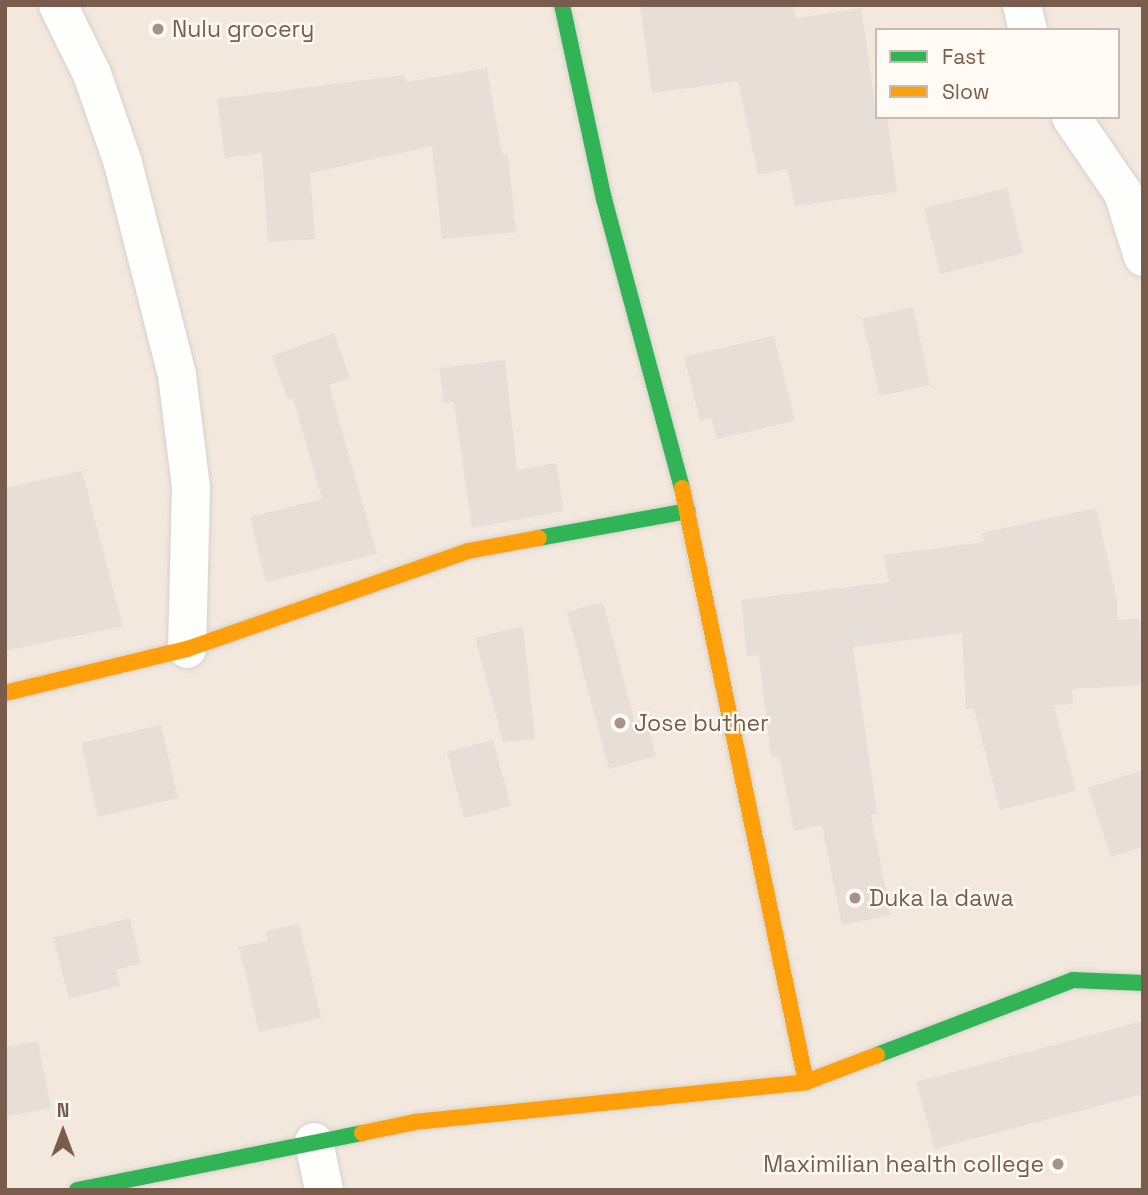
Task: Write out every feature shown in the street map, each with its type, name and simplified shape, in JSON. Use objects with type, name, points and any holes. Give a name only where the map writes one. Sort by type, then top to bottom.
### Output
[{"type":"street","points":[[58,5],[92,74],[123,163],[177,375],[191,488],[187,649]]},
{"type":"street","points":[[562,5],[604,199],[688,511],[806,1082]]},
{"type":"street","points":[[1022,5],[1027,28]]},
{"type":"street","points":[[1072,119],[1133,191],[1143,257]]},
{"type":"street","points":[[5,693],[187,649],[468,551],[688,511]]},
{"type":"street","points":[[77,1190],[415,1122],[508,1110],[806,1082],[1073,979],[1143,983]]},
{"type":"street","points":[[314,1142],[324,1190]]},
{"type":"shaded area","points":[[5,5],[1143,5],[1143,1190],[5,1190]]},
{"type":"building","points":[[640,5],[794,5],[796,18],[861,8],[875,119],[887,119],[897,192],[795,206],[787,169],[758,175],[738,81],[652,93]]},
{"type":"building","points":[[487,68],[502,154],[508,154],[516,232],[442,239],[432,146],[310,173],[315,239],[268,242],[262,153],[225,158],[217,99],[405,75],[406,82]]},
{"type":"building","points":[[1007,188],[1023,253],[940,274],[924,208]]},
{"type":"building","points":[[913,307],[930,385],[880,396],[862,319]]},
{"type":"building","points":[[334,333],[350,378],[329,385],[377,554],[266,582],[250,517],[322,499],[293,398],[288,400],[272,356]]},
{"type":"building","points":[[774,336],[795,421],[717,439],[711,418],[700,421],[684,357]]},
{"type":"building","points":[[505,360],[517,470],[556,463],[564,511],[472,528],[454,402],[444,403],[439,368]]},
{"type":"building","points":[[82,471],[123,626],[5,651],[5,488]]},
{"type":"building","points":[[1096,508],[1117,600],[1117,620],[1140,619],[1143,685],[1072,689],[1073,704],[1054,705],[1076,791],[1000,810],[974,709],[966,709],[962,633],[853,647],[877,813],[871,815],[891,915],[842,925],[822,825],[794,831],[779,757],[771,757],[759,655],[747,656],[741,600],[889,582],[883,555],[984,542],[982,533]]},
{"type":"building","points":[[603,602],[635,722],[646,719],[656,756],[609,769],[567,612]]},
{"type":"building","points":[[523,626],[535,739],[503,742],[475,638]]},
{"type":"building","points":[[161,725],[178,798],[98,817],[81,743]]},
{"type":"building","points":[[493,740],[511,806],[464,818],[447,752]]},
{"type":"building","points":[[1143,770],[1143,847],[1111,857],[1088,788]]},
{"type":"building","points":[[130,918],[141,963],[116,970],[120,986],[69,999],[53,938]]},
{"type":"building","points":[[299,924],[321,1018],[259,1032],[239,947],[268,941],[265,931]]},
{"type":"building","points":[[1143,1021],[1143,1094],[935,1149],[916,1082]]},
{"type":"building","points":[[38,1041],[51,1108],[5,1117],[5,1047]]},
{"type":"traffic: fast","points":[[562,5],[604,199],[682,488]]},
{"type":"traffic: fast","points":[[539,538],[688,511]]},
{"type":"traffic: fast","points":[[877,1055],[1073,980],[1143,983]]},
{"type":"traffic: fast","points":[[77,1190],[362,1133]]},
{"type":"traffic: slow","points":[[682,488],[806,1082]]},
{"type":"traffic: slow","points":[[5,693],[187,649],[468,551],[539,538]]},
{"type":"traffic: slow","points":[[362,1133],[415,1122],[806,1082],[877,1055]]},
{"type":"place","name":"Nulu grocery","points":[[158,29]]},
{"type":"place","name":"Jose buther","points":[[620,723]]},
{"type":"place","name":"Duka la dawa","points":[[855,898]]},
{"type":"place","name":"Maximilian health college","points":[[1058,1164]]}]
